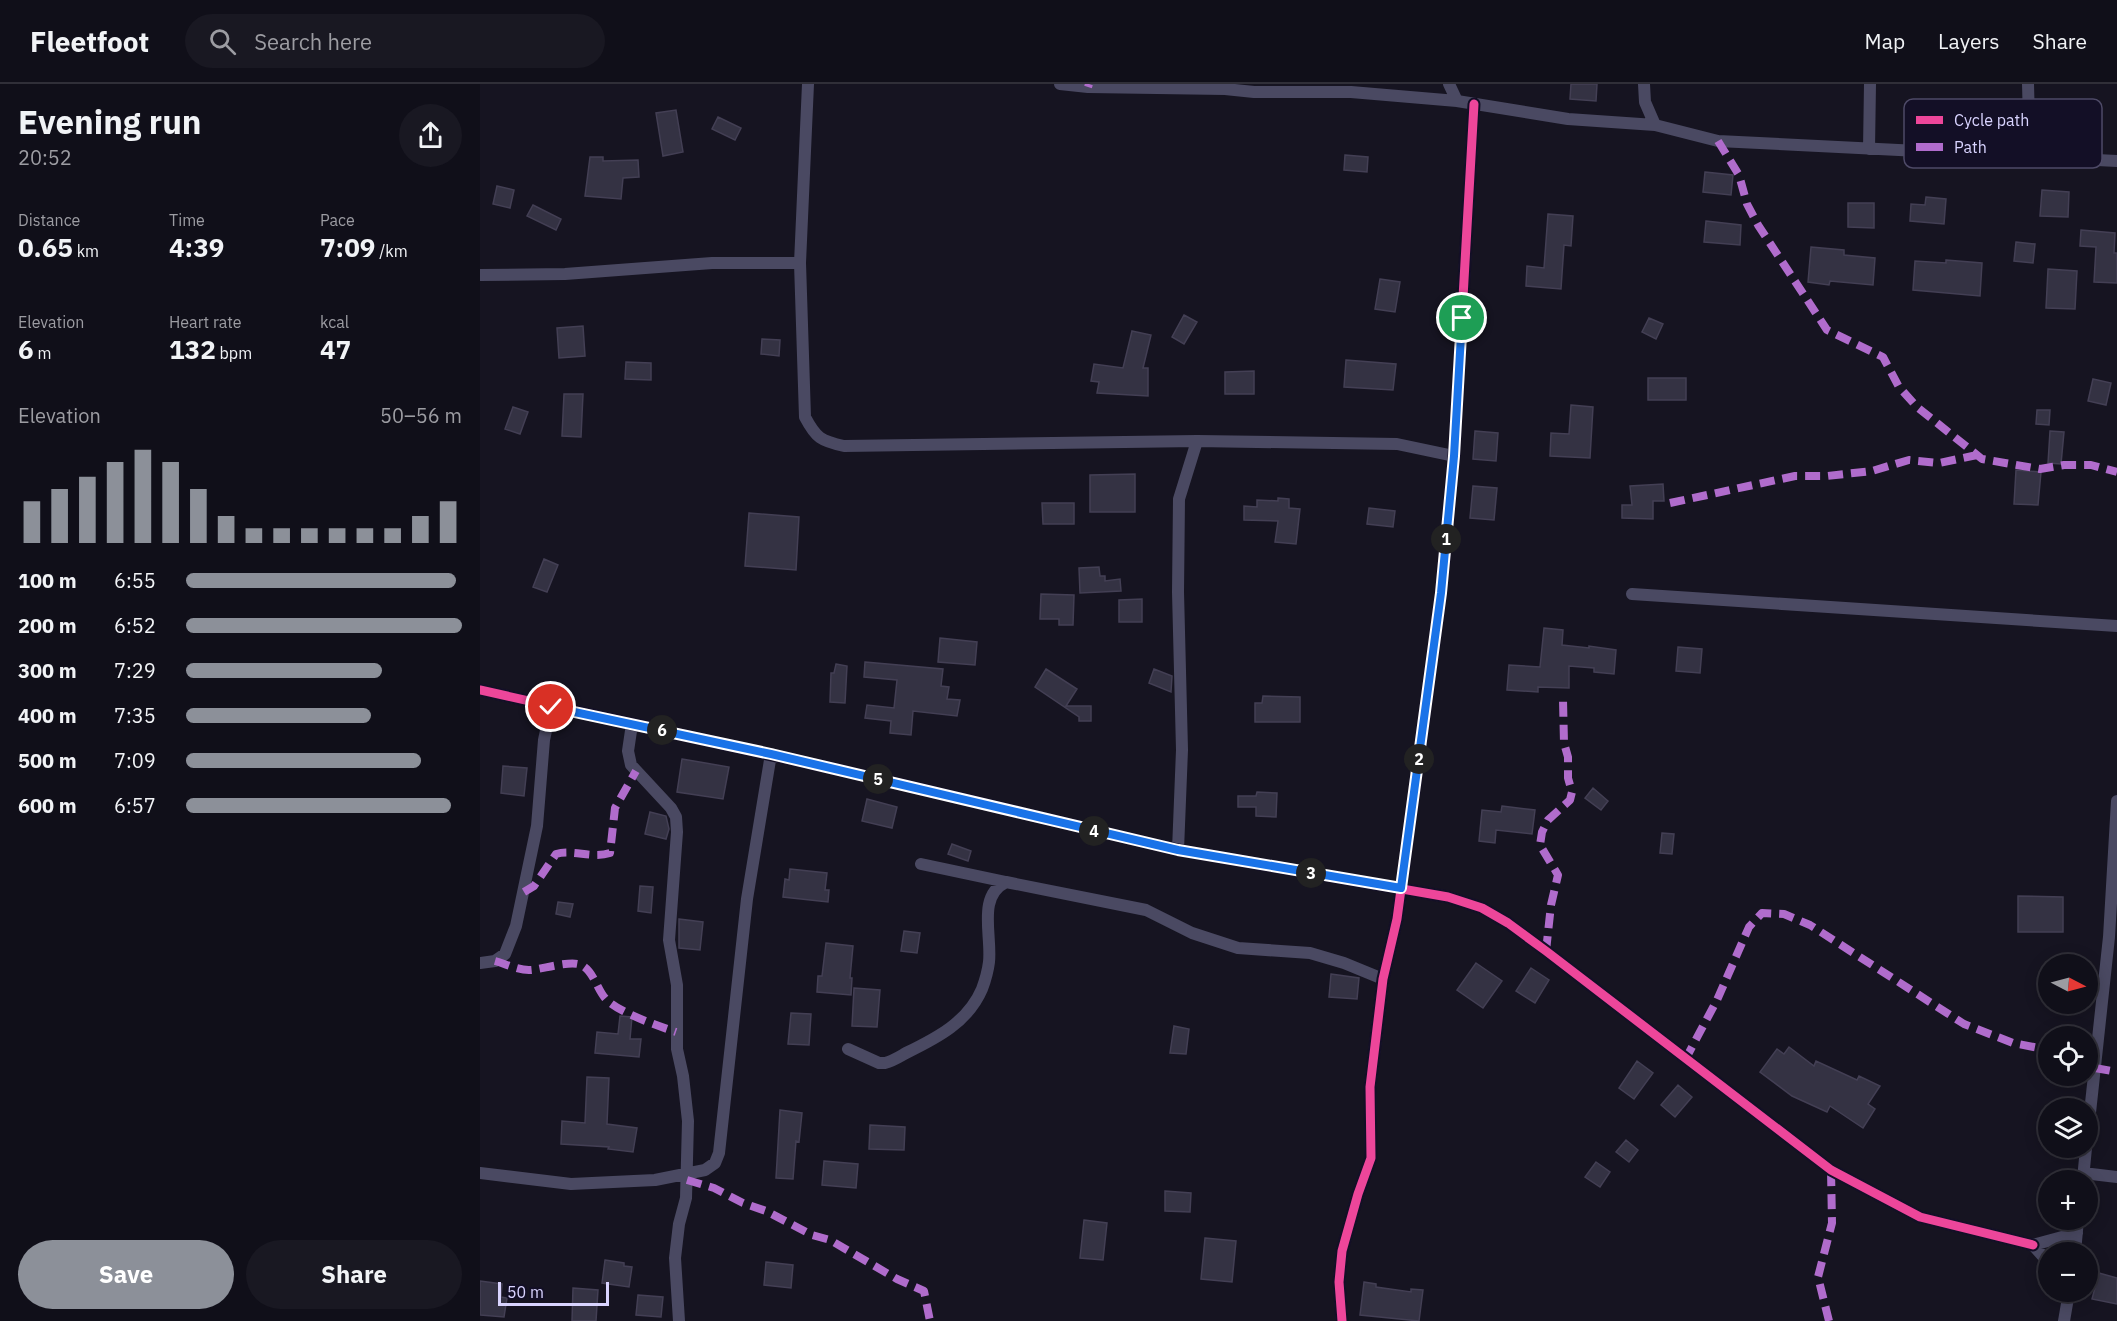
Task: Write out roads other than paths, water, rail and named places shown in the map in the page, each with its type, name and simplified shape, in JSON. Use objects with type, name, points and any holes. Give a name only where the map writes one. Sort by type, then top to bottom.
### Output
[{"type":"street","points":[[808,84],[800,263],[805,417],[812,431],[823,441],[844,446],[1197,441],[1397,444],[1454,456]]},
{"type":"street","points":[[1060,84],[1088,87],[1254,88],[1351,92],[1457,101],[1568,119],[1655,125],[1718,141],[1904,151]]},
{"type":"street","points":[[1449,84],[1457,101]]},
{"type":"street","points":[[1644,84],[1645,102],[1655,125]]},
{"type":"street","points":[[1869,149],[1870,84]]},
{"type":"street","points":[[2028,84],[2028,99]]},
{"type":"street","points":[[1342,1321],[1339,1282],[1342,1251],[1371,1158],[1370,1087],[1383,979],[1397,920],[1441,593],[1454,456],[1474,104]]},
{"type":"street","points":[[2102,159],[2117,161]]},
{"type":"street","points":[[480,275],[565,274],[712,263],[800,263]]},
{"type":"street","points":[[1178,850],[1182,760],[1178,592],[1179,499],[1197,441]]},
{"type":"street","points":[[1632,594],[2117,626]]},
{"type":"street","points":[[480,688],[551,707],[771,754],[1178,850],[1401,888],[1448,897],[1482,908],[1508,923],[1831,1170],[1879,1194],[1906,1211],[1920,1217],[2033,1245],[2077,1233]]},
{"type":"street","points":[[480,963],[495,961],[505,954],[516,926],[537,826],[542,751],[551,707]]},
{"type":"street","points":[[632,724],[628,751],[631,765],[671,808],[676,818],[677,832],[669,940],[677,985],[677,1049],[683,1076],[688,1122],[688,1174],[675,1258],[679,1321]]},
{"type":"street","points":[[480,1173],[571,1184],[655,1180],[705,1170],[715,1163],[719,1153],[747,899],[771,754]]},
{"type":"street","points":[[2092,1098],[2109,937],[2117,801]]},
{"type":"street","points":[[921,864],[1146,910],[1192,933],[1230,945],[1310,952],[1383,979]]},
{"type":"street","points":[[848,1049],[879,1063],[885,1063],[940,1037],[956,1024],[971,1007],[982,988],[989,962],[987,924],[991,897],[996,887],[1006,882]]},
{"type":"street","points":[[2098,1177],[2117,1177]]},
{"type":"street","points":[[2076,1242],[2077,1230]]},
{"type":"street","points":[[2033,1245],[2038,1251]]},
{"type":"street","points":[[2064,1321],[2067,1302]]}]
